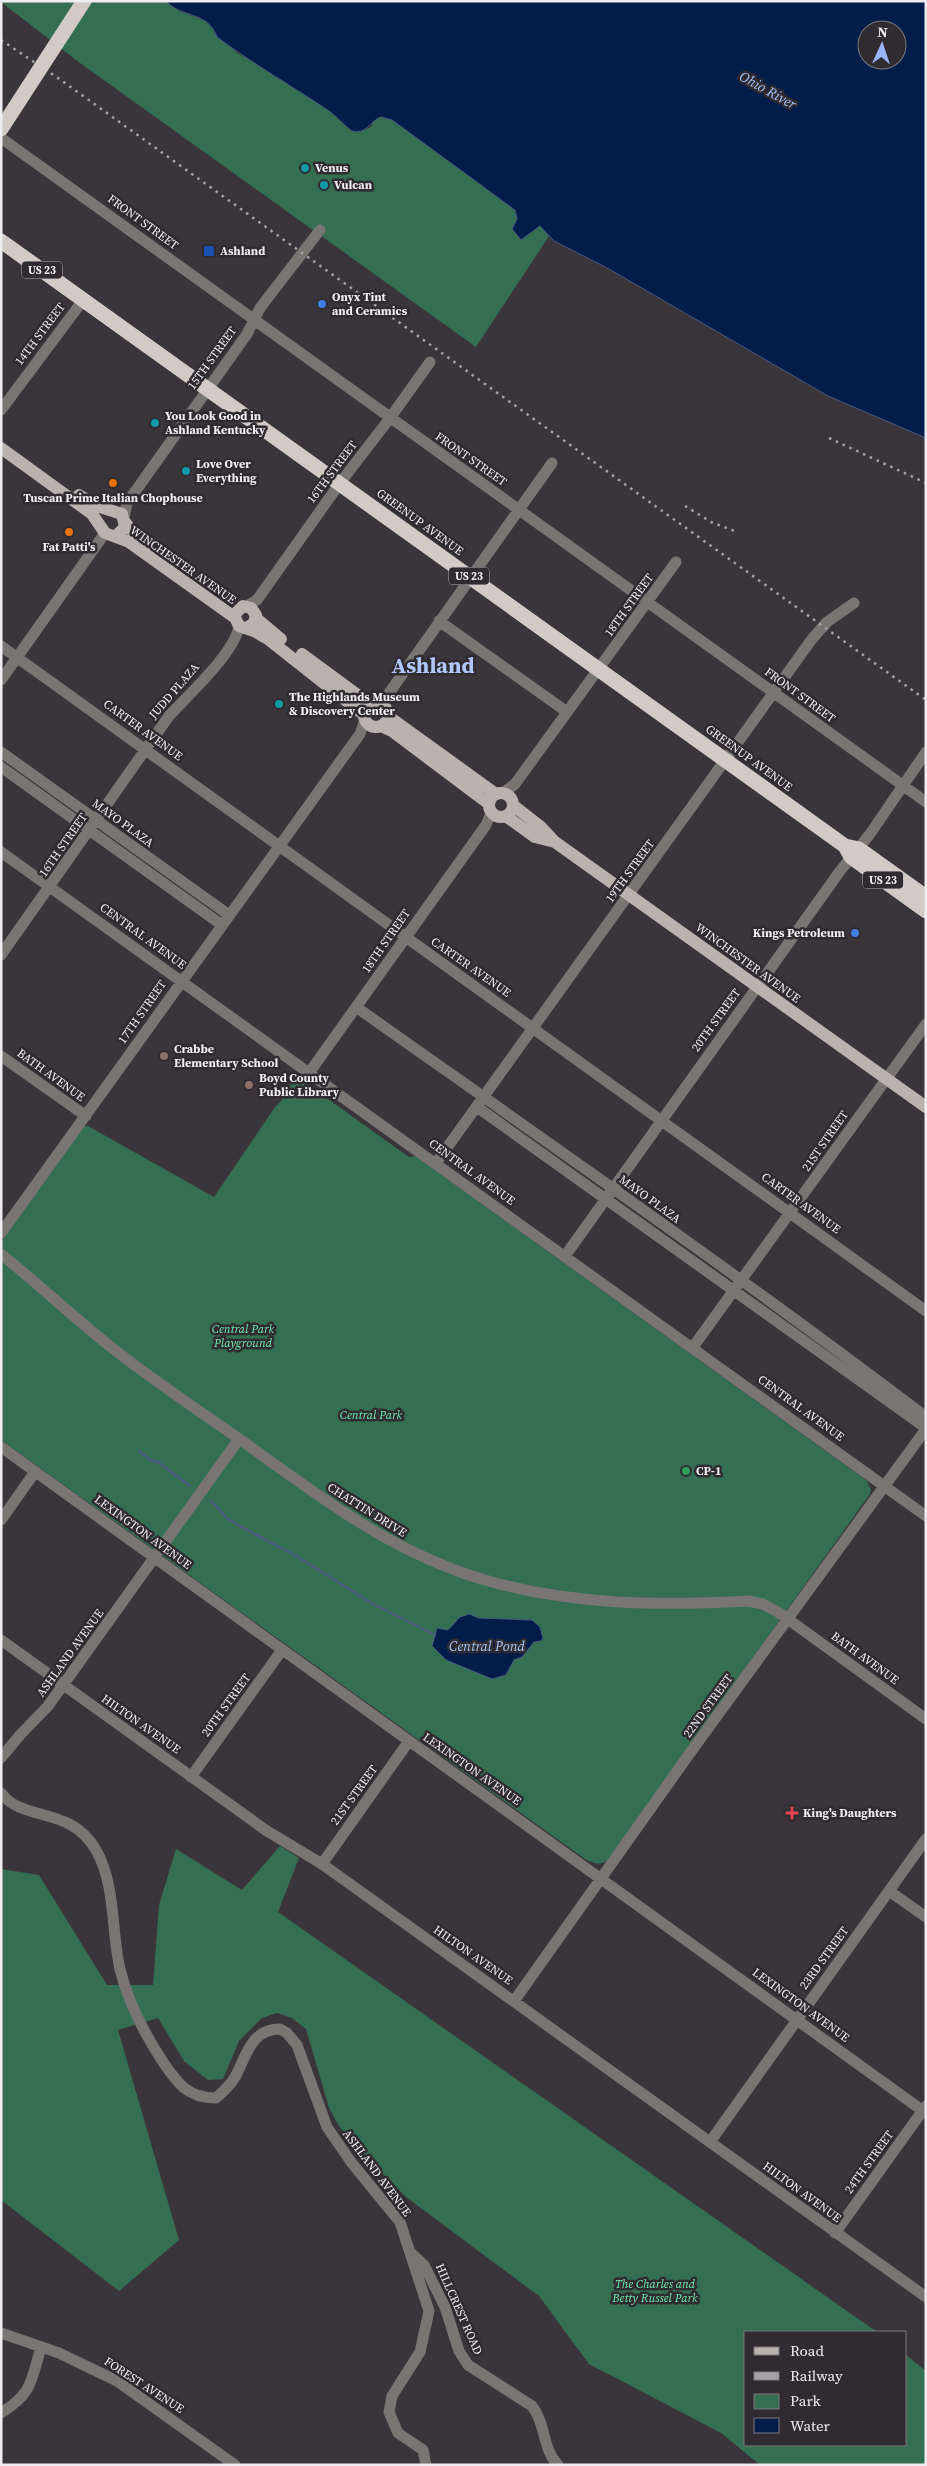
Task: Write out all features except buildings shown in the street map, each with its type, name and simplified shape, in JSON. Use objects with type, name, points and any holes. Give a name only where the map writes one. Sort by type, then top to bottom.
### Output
[{"type":"highway","points":[[1,129],[84,1]]},
{"type":"highway","name":"GREENUP AVENUE","points":[[1,241],[852,851],[926,911]]},
{"type":"highway","name":"GREENUP AVENUE","points":[[852,851],[926,897]]},
{"type":"main road","points":[[1,437],[92,504],[112,510]]},
{"type":"main road","name":"WINCHESTER AVENUE","points":[[1,448],[88,511],[106,531],[150,555],[247,614]]},
{"type":"main road","points":[[112,510],[102,515],[106,531],[123,531],[125,520]]},
{"type":"main road","name":"WINCHESTER AVENUE","points":[[112,510],[125,520],[134,534],[198,582],[247,614],[268,640],[377,713],[392,732],[501,805],[542,827],[555,842],[926,1107]]},
{"type":"street","name":"FRONT STREET","points":[[1,138],[926,802]]},
{"type":"street","name":"15TH STREET","points":[[125,520],[127,503],[247,334],[253,318],[282,277],[320,230]]},
{"type":"street","name":"14TH STREET","points":[[1,410],[84,299]]},
{"type":"street","name":"16TH STREET","points":[[247,614],[340,483],[430,362]]},
{"type":"street","name":"17TH STREET","points":[[1,1233],[181,980],[377,713],[552,463]]},
{"type":"street","name":"15TH STREET","points":[[112,510],[127,503]]},
{"type":"street","points":[[1,680],[106,531]]},
{"type":"street","name":"18TH STREET","points":[[309,1073],[598,668],[648,603],[676,562]]},
{"type":"street","name":"19TH STREET","points":[[436,1163],[818,632],[827,622],[854,603]]},
{"type":"street","name":"JUDD PLAZA","points":[[146,749],[168,716],[194,692],[235,638],[247,614]]},
{"type":"street","points":[[440,622],[567,712]]},
{"type":"street","name":"CARTER AVENUE","points":[[1,646],[406,938],[662,1119],[926,1311]]},
{"type":"street","name":"16TH STREET","points":[[1,955],[146,749]]},
{"type":"street","name":"MAYO PLAZA","points":[[1,752],[97,821],[226,920]]},
{"type":"street","name":"20TH STREET","points":[[565,1256],[852,851],[903,786],[926,752]]},
{"type":"street","name":"MAYO PLAZA","points":[[1,767],[90,831],[226,920]]},
{"type":"street","name":"CENTRAL AVENUE","points":[[1,852],[926,1516]]},
{"type":"street","name":"MAYO PLAZA","points":[[356,1007],[740,1280],[926,1416]]},
{"type":"street","name":"21ST STREET","points":[[693,1347],[926,1024]]},
{"type":"street","name":"BATH AVENUE","points":[[1,1056],[86,1116]]},
{"type":"street","points":[[477,1107],[732,1292],[926,1429]]},
{"type":"street","name":"CHATTIN DRIVE","points":[[1,1254],[107,1344],[364,1527],[419,1556],[468,1575],[524,1590],[572,1597],[675,1604],[748,1601],[770,1607],[788,1620]]},
{"type":"street","name":"22ND STREET","points":[[514,2001],[926,1429]]},
{"type":"street","name":"ASHLAND AVENUE","points":[[1,1758],[48,1706],[239,1439]]},
{"type":"street","name":"LEXINGTON AVENUE","points":[[1,1447],[925,2110]]},
{"type":"street","points":[[1,1520],[36,1472]]},
{"type":"street","name":"BATH AVENUE","points":[[788,1620],[926,1719]]},
{"type":"street","name":"HILTON AVENUE","points":[[1,1640],[267,1831],[322,1864],[926,2297]]},
{"type":"street","name":"20TH STREET","points":[[191,1776],[282,1650]]},
{"type":"street","name":"21ST STREET","points":[[322,1864],[410,1741]]},
{"type":"street","name":"ASHLAND AVENUE","points":[[1,1793],[7,1801],[17,1807],[66,1821],[79,1830],[96,1850],[102,1863],[108,1888],[120,1968],[126,1988],[142,2028],[182,2087],[194,2095],[216,2098],[236,2076],[251,2045],[265,2032],[272,2029],[288,2032],[297,2045],[327,2127],[351,2162],[400,2222],[429,2312],[420,2352],[392,2396],[389,2412],[398,2433],[423,2450],[426,2465]]},
{"type":"street","name":"23RD STREET","points":[[710,2142],[926,1839]]},
{"type":"street","points":[[889,1891],[926,1917]]},
{"type":"street","name":"24TH STREET","points":[[835,2233],[925,2110]]},
{"type":"street","name":"HILLCREST ROAD","points":[[409,2251],[424,2265],[446,2307],[459,2351],[468,2365],[532,2406],[541,2421],[547,2445],[558,2465]]},
{"type":"street","name":"FOREST AVENUE","points":[[1,2333],[89,2366],[117,2381],[232,2464]]},
{"type":"street","points":[[1,2413],[15,2404],[27,2392],[41,2347]]},
{"type":"green space","points":[[166,1],[179,11],[206,21],[237,53],[266,69],[332,112],[352,131],[361,132],[371,127],[374,120],[381,117],[392,120],[515,210],[517,219],[513,229],[540,226],[549,236],[476,347],[80,63],[1,2]]},
{"type":"green space","name":"Central Park","points":[[296,1076],[409,1157],[415,1156],[866,1480],[871,1489],[870,1494],[604,1863],[591,1862],[585,1859],[1,1440],[1,1242],[84,1126],[88,1126],[214,1197],[275,1107],[285,1096]]},
{"type":"green space","name":"The Charles and Betty Russel Park","points":[[280,1846],[299,1858],[278,1912],[876,2331],[744,2331],[744,2446],[907,2446],[907,2356],[926,2371],[926,2465],[760,2465],[721,2433],[589,2364],[539,2296],[406,2197],[356,2147],[339,2126],[329,2108],[306,2029],[292,2018],[277,2013],[262,2018],[239,2041],[223,2079],[208,2080],[184,2061],[158,2018],[118,2030],[179,2240],[119,2291],[1,2200],[1,1869],[39,1875],[107,1985],[153,1985],[159,1905],[176,1849],[242,1890]]},
{"type":"water","name":"Ohio River","points":[[166,1],[926,1],[926,438],[828,396],[609,269],[554,241],[540,226],[521,240],[512,229],[517,219],[515,210],[392,120],[381,117],[361,131],[352,131],[329,111],[217,37],[213,28],[201,18],[172,7]]},
{"type":"water","name":"Central Pond","points":[[469,1614],[479,1618],[532,1620],[540,1627],[543,1638],[541,1641],[534,1642],[522,1657],[514,1660],[506,1675],[492,1679],[446,1660],[432,1646],[437,1628],[448,1630],[460,1617]]},
{"type":"waterway","points":[[139,1451],[190,1486]]},
{"type":"waterway","points":[[211,1501],[228,1519],[298,1557],[373,1604],[435,1635]]},
{"type":"railway","points":[[1,40],[58,78],[926,700]]},
{"type":"railway","points":[[829,438],[926,483]]},
{"type":"railway","points":[[685,506],[711,522],[737,532]]},
{"type":"place","name":"Venus","points":[[305,168]]},
{"type":"place","name":"Vulcan","points":[[324,185]]},
{"type":"place","name":"Ashland","points":[[209,251]]},
{"type":"place","name":"Onyx Tint and Ceramics","points":[[322,304]]},
{"type":"place","name":"You Look Good in Ashland Kentucky","points":[[155,423]]},
{"type":"place","name":"Love Over Everything","points":[[186,471]]},
{"type":"place","name":"Tuscan Prime Italian Chophouse","points":[[113,483]]},
{"type":"place","name":"Fat Patti's","points":[[69,532]]},
{"type":"place","name":"The Highlands Museum & Discovery Center","points":[[279,704]]},
{"type":"place","name":"Kings Petroleum","points":[[855,933]]},
{"type":"place","name":"Crabbe Elementary School","points":[[164,1056]]},
{"type":"place","name":"Boyd County Public Library","points":[[249,1085]]},
{"type":"place","name":"CP-1","points":[[686,1471]]},
{"type":"place","name":"King's Daughters","points":[[792,1813]]},
{"type":"district","name":"Ashland","points":[[433,665]]},
{"type":"park label","name":"Central Park Playground","points":[[243,1336]]}]
